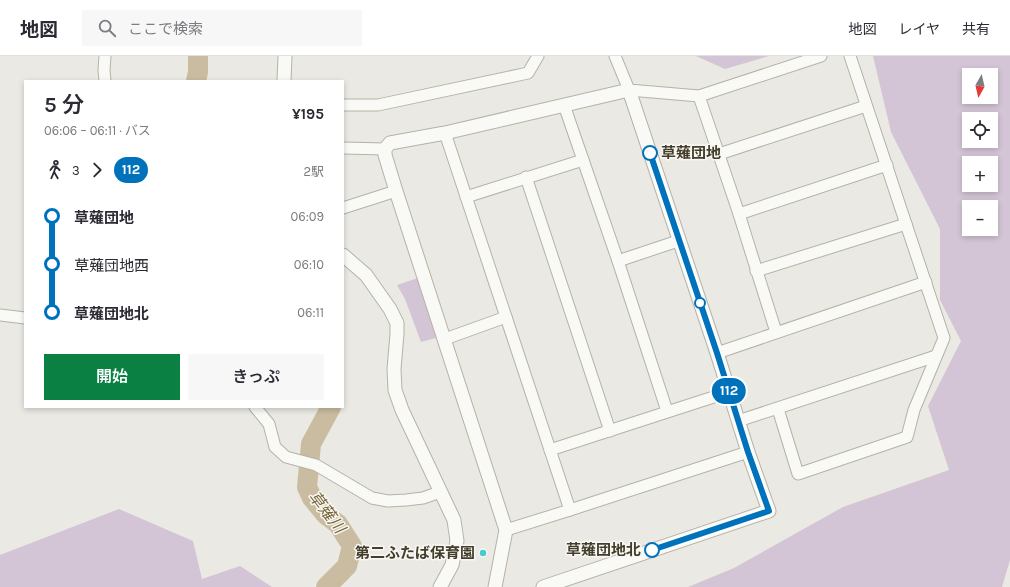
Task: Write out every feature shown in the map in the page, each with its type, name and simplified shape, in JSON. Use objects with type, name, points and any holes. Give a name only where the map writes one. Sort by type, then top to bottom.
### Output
[{"type":"street","points":[[105,56],[105,80]]},
{"type":"street","points":[[284,80],[285,56]]},
{"type":"street","points":[[344,105],[378,105],[528,73],[538,56]]},
{"type":"street","points":[[546,587],[769,511],[748,452],[717,353],[678,241],[629,90],[615,56]]},
{"type":"street","points":[[495,587],[506,530],[396,192],[385,155],[385,149],[390,143],[444,133],[629,90],[699,96],[821,56]]},
{"type":"street","points":[[778,409],[798,474],[907,436],[914,410],[944,338],[850,56]]},
{"type":"street","points":[[699,96],[739,214],[776,332]]},
{"type":"street","points":[[564,105],[618,261],[667,411]]},
{"type":"street","points":[[719,154],[866,106]]},
{"type":"street","points":[[444,133],[570,510]]},
{"type":"street","points":[[344,148],[385,149]]},
{"type":"street","points":[[466,197],[583,160]]},
{"type":"street","points":[[739,214],[887,165]]},
{"type":"street","points":[[526,177],[610,431]]},
{"type":"street","points":[[344,208],[396,192]]},
{"type":"street","points":[[756,271],[906,224]]},
{"type":"street","points":[[618,261],[678,241]]},
{"type":"street","points":[[344,256],[366,275],[390,308],[397,323],[398,334],[394,369],[395,390],[402,410],[454,520],[457,541],[452,565],[440,587]]},
{"type":"street","points":[[717,353],[926,282]]},
{"type":"street","points":[[0,315],[24,318]]},
{"type":"street","points":[[445,339],[506,317]]},
{"type":"street","points":[[738,421],[936,356]]},
{"type":"street","points":[[550,450],[729,392]]},
{"type":"street","points":[[256,408],[269,424],[275,447],[286,457],[316,465],[372,498],[388,501],[423,498],[440,492]]},
{"type":"street","points":[[506,530],[748,452]]},
{"type":"shaded area","points":[[696,56],[769,56],[725,69]]},
{"type":"shaded area","points":[[873,56],[1010,56],[1010,560],[1002,587],[688,587],[734,568],[843,507],[949,470],[928,406],[961,341],[940,300],[940,229],[891,132]]},
{"type":"shaded area","points":[[418,278],[436,338],[421,342],[405,299],[397,285]]},
{"type":"shaded area","points":[[119,509],[193,541],[202,579],[240,566],[272,587],[0,587],[0,555]]},
{"type":"waterway","name":"草薙川","points":[[196,80],[198,56]]},
{"type":"waterway","name":"草薙川","points":[[326,587],[347,566],[352,546],[338,524],[326,515],[312,498],[307,487],[311,444],[330,408]]},
{"type":"bus line","name":"112","points":[[650,153],[678,241],[717,353],[748,452],[769,511],[652,550]]},
{"type":"place","name":"草薙団地","points":[[650,153]]},
{"type":"place","name":"草薙団地北","points":[[652,550]]},
{"type":"place","name":"第二ふたば保育園","points":[[483,553]]}]
